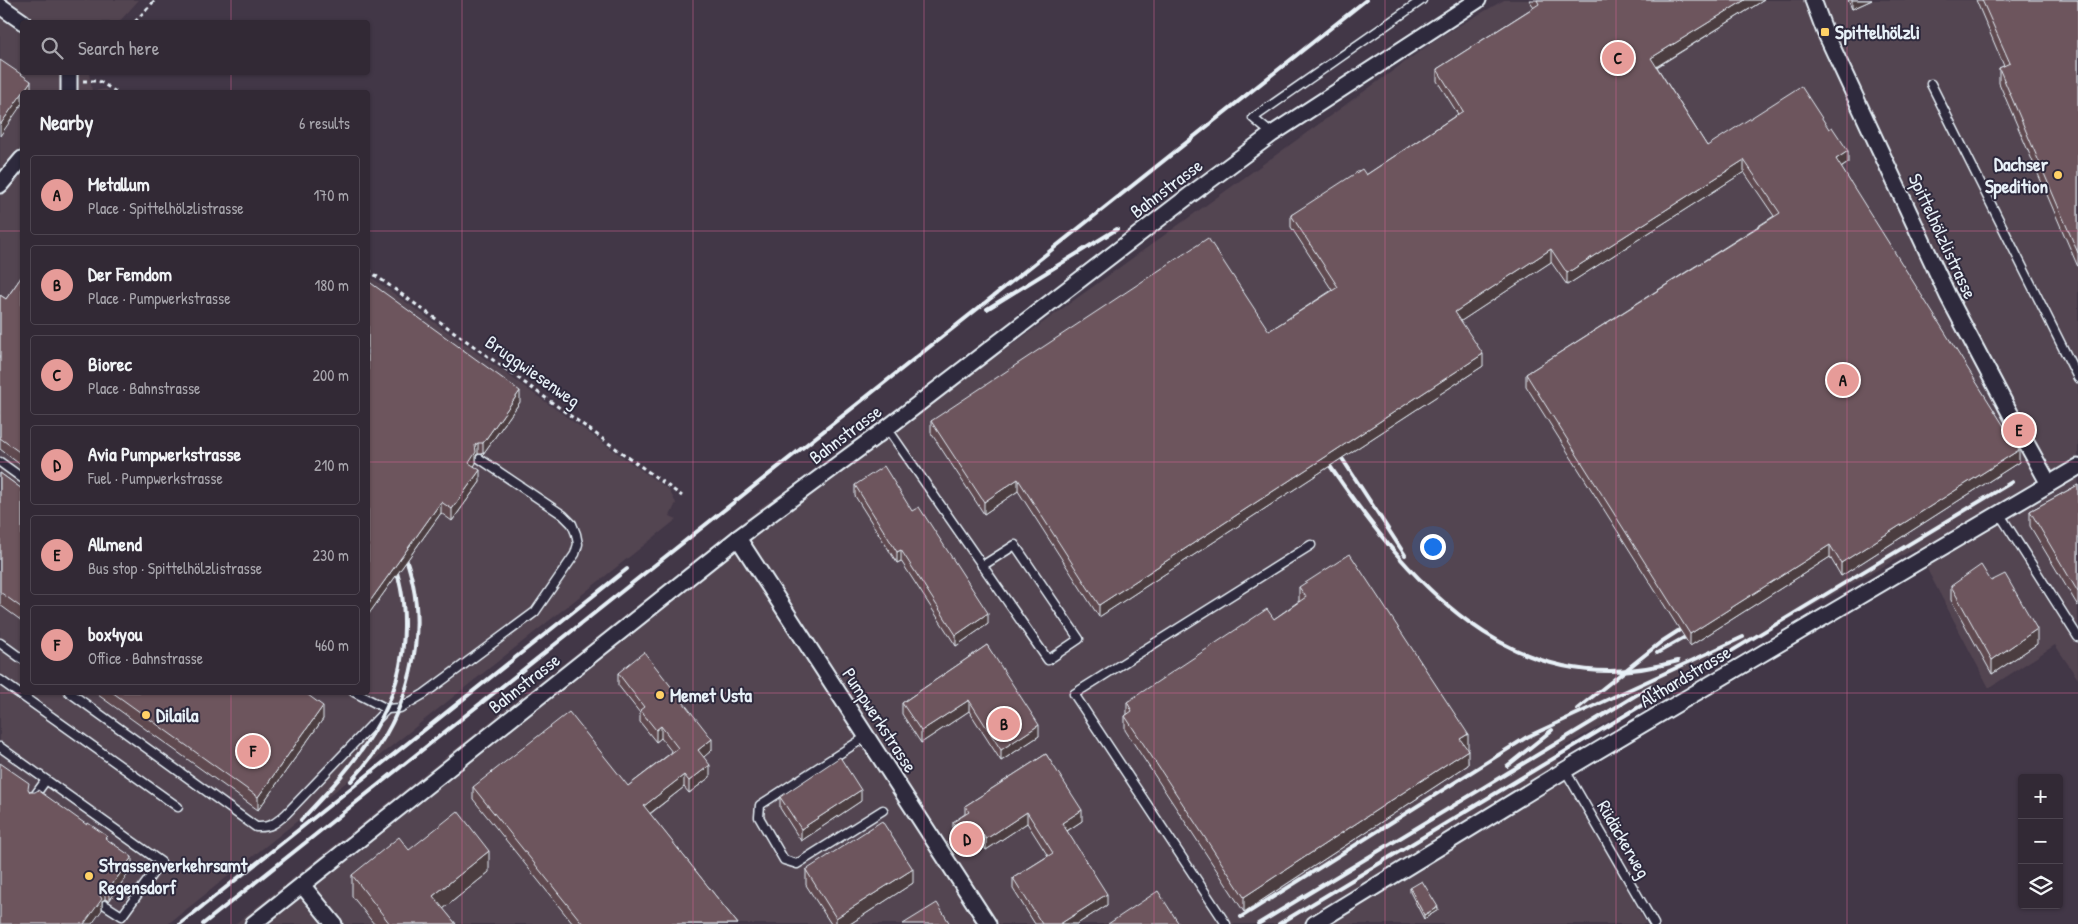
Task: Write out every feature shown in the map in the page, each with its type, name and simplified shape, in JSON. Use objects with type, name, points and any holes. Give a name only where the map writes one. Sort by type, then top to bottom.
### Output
[{"type":"street","name":"Bahnstrasse","points":[[253,924],[738,538],[887,428],[1272,134],[1478,0]]},
{"type":"street","name":"Spittelhölzlistrasse","points":[[1813,0],[1825,32],[1948,296],[2049,484]]},
{"type":"street","points":[[2,4],[20,20]]},
{"type":"street","points":[[0,185],[20,161]]},
{"type":"street","name":"Althardstrasse","points":[[1314,924],[1565,770],[2078,467]]},
{"type":"street","name":"Pumpwerkstrasse","points":[[738,538],[988,924]]},
{"type":"street","points":[[302,885],[334,924]]},
{"type":"lane","points":[[1272,134],[1253,118],[1422,0]]},
{"type":"lane","points":[[1931,84],[2078,378]]},
{"type":"lane","points":[[887,428],[982,566],[1048,660],[1079,639],[1015,545],[982,566]]},
{"type":"lane","points":[[360,695],[387,709],[400,708],[424,694],[535,612],[575,554],[578,544],[572,524],[480,459]]},
{"type":"lane","points":[[0,462],[20,477]]},
{"type":"lane","points":[[1999,513],[2078,637]]},
{"type":"lane","points":[[1226,924],[1074,694],[1311,545]]},
{"type":"lane","points":[[0,643],[20,658]]},
{"type":"lane","points":[[0,680],[20,694]]},
{"type":"lane","points":[[21,695],[178,807]]},
{"type":"lane","points":[[73,695],[256,827],[266,827],[275,824],[387,709]]},
{"type":"lane","points":[[867,736],[760,805],[759,817],[784,860],[797,864],[883,810]]},
{"type":"lane","points":[[0,747],[161,862],[122,916],[106,905]]},
{"type":"lane","name":"Rüdäckerweg","points":[[1565,770],[1654,924]]},
{"type":"lane","points":[[34,798],[46,780]]},
{"type":"path","points":[[137,20],[155,0]]},
{"type":"path","points":[[69,82],[99,81],[113,90]]},
{"type":"path","name":"Bruggwiesenweg","points":[[370,271],[682,496]]},
{"type":"shaded area","points":[[0,0],[139,0],[121,20],[20,20],[20,75],[89,75],[92,90],[20,90],[20,695],[370,695],[370,276],[669,490],[676,503],[670,516],[677,519],[168,924],[0,924]]},
{"type":"shaded area","points":[[1504,0],[2078,0],[2078,679],[2055,645],[1989,688],[1916,548],[1554,752],[1646,924],[235,924],[765,504],[995,357],[1441,36]]},
{"type":"building","points":[[1537,0],[1745,0],[1651,58],[1707,146],[1801,86],[1829,129],[1832,127],[1848,151],[1836,159],[2019,450],[1841,563],[1830,545],[1690,634],[1526,374],[1780,213],[1744,160],[1567,273],[1551,249],[1455,312],[1483,354],[1099,605],[1018,479],[984,502],[931,421],[1208,238],[1269,331],[1338,287],[1291,215],[1362,169],[1366,175],[1463,111],[1437,69],[1539,4]]},
{"type":"building","name":"Dachser Spedition","points":[[1982,0],[2078,0],[2078,253],[1999,68],[2010,63]]},
{"type":"building","points":[[0,60],[31,81],[25,90],[20,90],[20,97],[0,125]]},
{"type":"building","points":[[20,279],[20,453],[0,438],[0,295],[6,299]]},
{"type":"building","points":[[370,282],[520,391],[483,443],[475,445],[476,452],[469,463],[480,470],[452,509],[441,502],[370,601]]},
{"type":"building","points":[[884,466],[912,511],[919,507],[988,613],[956,635],[901,550],[897,552],[855,485]]},
{"type":"building","points":[[0,473],[20,488],[20,607],[0,592]]},
{"type":"building","points":[[2078,485],[2078,592],[2030,511]]},
{"type":"building","points":[[1350,554],[1468,734],[1460,739],[1468,750],[1244,897],[1125,716],[1132,711],[1127,702],[1267,609],[1274,619],[1306,597],[1299,587]]},
{"type":"building","points":[[1981,565],[1991,581],[2005,574],[2037,629],[1992,660],[1951,586]]},
{"type":"building","points":[[987,645],[1039,725],[1001,750],[969,700],[921,731],[902,703]]},
{"type":"building","points":[[644,652],[712,739],[698,750],[710,765],[689,781],[684,775],[644,806],[738,924],[583,924],[473,787],[569,712],[628,786],[678,748],[661,726],[656,730],[640,710],[644,707],[618,673]]},
{"type":"building","points":[[116,695],[308,695],[323,706],[258,797]]},
{"type":"building","points":[[1046,754],[1082,810],[1062,823],[1107,894],[1060,924],[1042,924],[1013,878],[1053,853],[1027,812],[986,839],[983,835],[968,845],[953,822],[969,812],[965,806]]},
{"type":"building","points":[[840,757],[861,790],[801,829],[780,797]]},
{"type":"building","points":[[0,763],[29,783],[28,789],[30,792],[38,790],[87,825],[88,823],[107,836],[105,838],[132,857],[109,889],[101,890],[99,894],[102,899],[84,924],[0,924]]},
{"type":"building","points":[[458,811],[489,851],[433,896],[456,924],[390,924],[352,875],[399,837],[409,850]]},
{"type":"building","points":[[882,821],[913,869],[836,918],[806,870]]},
{"type":"building","points":[[1422,881],[1438,907],[1424,915],[1410,888]]},
{"type":"building","points":[[1158,891],[1179,924],[1108,924]]},
{"type":"building","points":[[937,903],[950,924],[903,924]]},
{"type":"railway","points":[[203,924],[1366,0]]},
{"type":"railway","points":[[987,309],[1117,229]]},
{"type":"railway","points":[[1334,446],[1405,555]]},
{"type":"railway","points":[[1322,454],[1354,500],[1389,545],[1427,586],[1468,622],[1514,649],[1563,666],[1618,671],[1678,661]]},
{"type":"railway","points":[[1279,924],[2012,482]]},
{"type":"railway","points":[[351,781],[371,757],[388,730],[401,702],[411,672],[416,641],[416,610],[412,578],[402,548]]},
{"type":"railway","points":[[301,820],[322,798],[358,754],[374,732],[387,708],[396,682],[402,654],[404,623],[403,599],[392,559]]},
{"type":"railway","points":[[180,924],[627,569]]},
{"type":"railway","points":[[1577,709],[1661,642],[1692,622]]},
{"type":"railway","points":[[1657,653],[1696,631]]},
{"type":"railway","points":[[1241,917],[1527,737],[1743,637]]},
{"type":"railway","points":[[1258,924],[1651,686]]},
{"type":"railway","points":[[1507,766],[1552,730]]},
{"type":"place","name":"Spittelhölzli","points":[[1825,32]]},
{"type":"place","name":"Biorec","points":[[1618,58]]},
{"type":"place","name":"Dachser Spedition","points":[[2058,175]]},
{"type":"place","name":"Metallum","points":[[1843,380]]},
{"type":"place","name":"Allmend","points":[[2019,430]]},
{"type":"place","name":"Memet Usta","points":[[660,695]]},
{"type":"place","name":"Dilaila","points":[[146,715]]},
{"type":"place","name":"Der Femdom","points":[[1004,724]]},
{"type":"place","name":"box4you","points":[[253,751]]},
{"type":"place","name":"Avia Pumpwerkstrasse","points":[[967,839]]},
{"type":"place","name":"Strassenverkehrsamt Regensdorf","points":[[89,876]]}]
